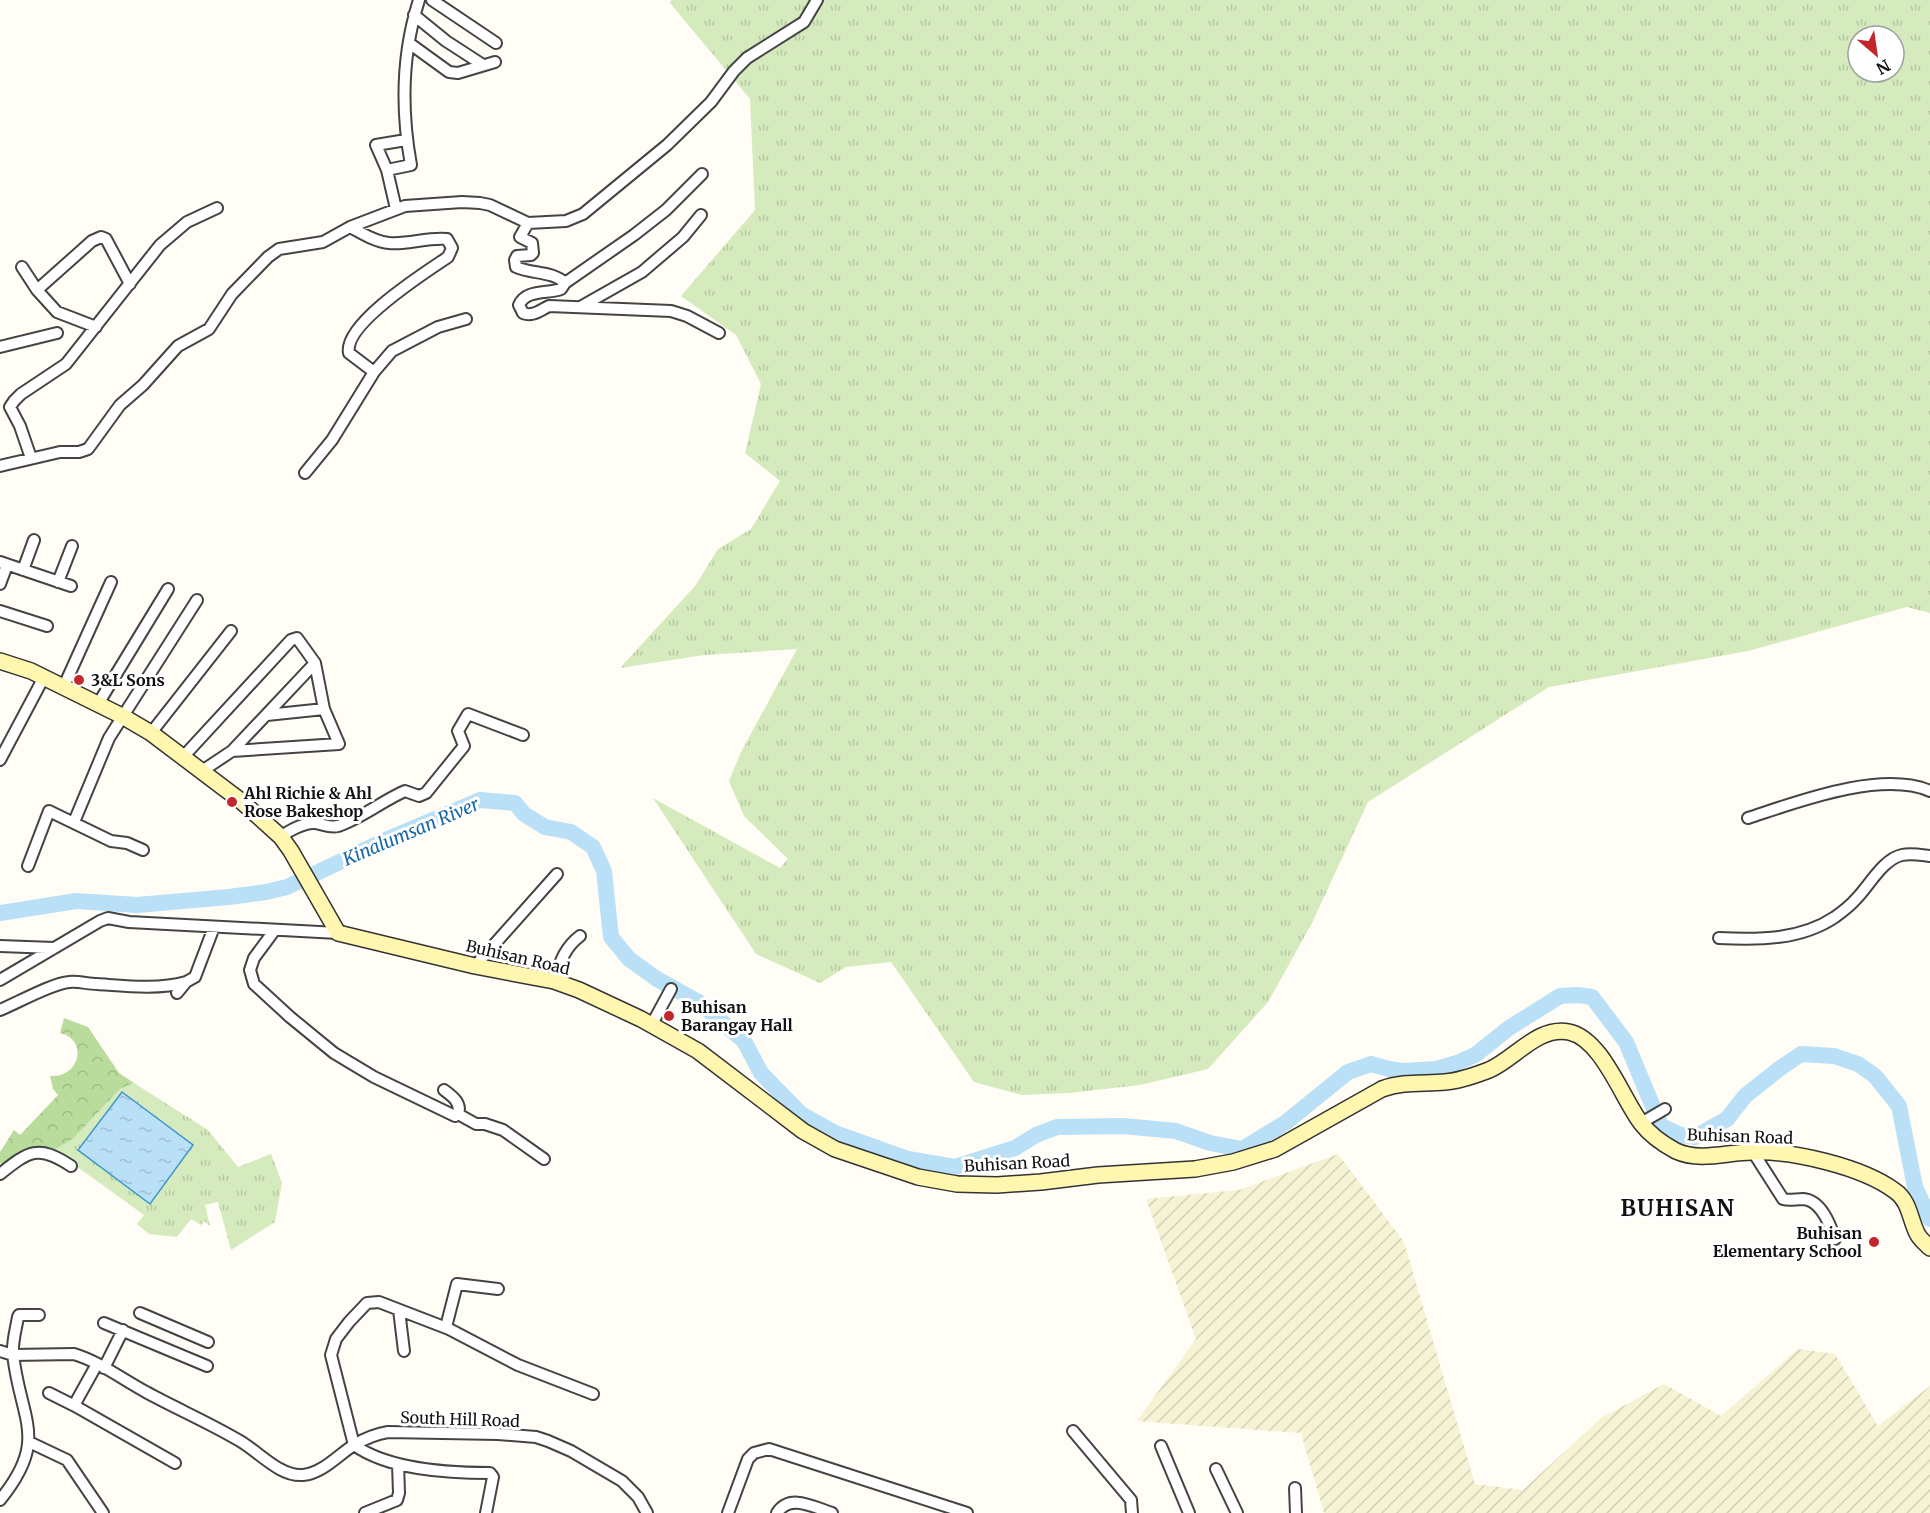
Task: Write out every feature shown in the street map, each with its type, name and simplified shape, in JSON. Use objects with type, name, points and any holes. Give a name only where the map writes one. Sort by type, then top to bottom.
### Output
[{"type":"street","points":[[387,170],[411,165],[404,113],[406,57],[419,0]]},
{"type":"street","points":[[432,0],[496,43]]},
{"type":"street","points":[[0,466],[60,452],[80,452],[88,449],[120,405],[143,385],[178,346],[209,330],[232,294],[268,257],[279,249],[323,242],[367,219],[405,206],[462,201],[480,203],[490,205],[528,223],[566,221],[583,214],[667,145],[711,102],[734,71],[747,58],[804,22],[817,0]]},
{"type":"street","points":[[414,15],[483,65]]},
{"type":"street","points":[[409,43],[449,72],[458,73],[495,62]]},
{"type":"street","points":[[396,209],[387,170],[376,145],[406,140]]},
{"type":"street","points":[[702,174],[666,210],[565,283],[561,289],[528,296],[521,300],[519,305],[523,313],[533,314],[549,306],[671,310],[718,333]]},
{"type":"street","points":[[31,458],[20,426],[10,408],[11,404],[21,394],[66,364],[160,245],[187,222],[216,208]]},
{"type":"street","points":[[582,306],[642,272],[683,237],[701,215]]},
{"type":"street","points":[[528,223],[519,235],[532,243],[533,253],[517,256],[516,267],[524,271],[557,277],[565,283]]},
{"type":"street","points":[[350,227],[374,239],[390,243],[434,237],[447,239],[452,248],[448,257],[374,310],[349,343],[349,353],[374,372]]},
{"type":"street","points":[[37,290],[92,241],[101,237],[106,239],[130,284]]},
{"type":"street","points":[[22,267],[37,290],[57,312],[96,327]]},
{"type":"street","points":[[305,473],[332,441],[374,372],[392,351],[438,327],[466,319]]},
{"type":"street","points":[[0,347],[57,333]]},
{"type":"street","points":[[23,570],[34,540]]},
{"type":"street","points":[[58,582],[72,546]]},
{"type":"street","points":[[0,584],[4,563],[71,586]]},
{"type":"street","points":[[64,686],[111,582]]},
{"type":"street","points":[[98,704],[168,589]]},
{"type":"street","points":[[74,822],[98,762],[122,716],[197,600]]},
{"type":"street","points":[[0,611],[47,626]]},
{"type":"street","points":[[151,733],[231,631]]},
{"type":"street","points":[[183,757],[291,640],[297,638],[315,663],[324,709],[339,744],[232,751]]},
{"type":"street","points":[[202,771],[232,751],[315,663]]},
{"type":"street","points":[[2,665],[44,677],[122,716],[151,733],[252,810],[281,837],[338,933]]},
{"type":"street","points":[[0,760],[44,677]]},
{"type":"street","points":[[267,715],[324,709]]},
{"type":"street","points":[[281,837],[286,832],[310,823],[329,827],[337,826],[376,808],[405,791],[419,796],[426,794],[464,746],[458,731],[468,714],[523,735]]},
{"type":"street","points":[[1748,818],[1824,794],[1879,785],[1916,785],[1930,791]]},
{"type":"street","points":[[28,866],[49,811],[111,841],[127,843],[143,850]]},
{"type":"street","points":[[1719,938],[1750,940],[1779,938],[1808,929],[1834,918],[1856,900],[1887,864],[1900,855],[1930,856]]},
{"type":"street","points":[[475,966],[557,874]]},
{"type":"street","points":[[0,980],[108,918],[129,922],[274,932],[338,933]]},
{"type":"street","points":[[0,1010],[65,982],[151,987],[186,982],[195,977],[214,927]]},
{"type":"street","points":[[274,932],[254,958],[250,970],[254,984],[290,1017],[334,1053],[354,1066],[450,1115],[458,1114],[476,1124],[485,1124],[503,1130],[544,1159]]},
{"type":"street","name":"Buhisan Road","points":[[338,933],[475,966],[554,981],[579,990],[652,1024],[698,1051],[776,1112],[835,1149],[918,1177],[957,1184],[997,1185],[1041,1182],[1098,1175],[1195,1168],[1233,1162],[1275,1149],[1382,1089],[1396,1084],[1448,1082],[1479,1073],[1499,1064],[1529,1043],[1553,1032],[1566,1032],[1576,1034],[1586,1041],[1653,1116],[1657,1139],[1678,1152],[1722,1156],[1753,1152],[1799,1156],[1851,1169],[1897,1192],[1904,1200],[1918,1235],[1930,1248]]},
{"type":"street","points":[[554,981],[565,953],[580,936]]},
{"type":"street","points":[[0,946],[54,948]]},
{"type":"street","points":[[177,993],[186,982]]},
{"type":"street","points":[[652,1024],[671,989]]},
{"type":"street","points":[[444,1090],[457,1101],[460,1110],[458,1114]]},
{"type":"street","points":[[0,1174],[22,1157],[39,1152],[53,1154],[71,1166]]},
{"type":"street","points":[[1753,1152],[1783,1198],[1790,1201],[1805,1199],[1819,1207],[1830,1223],[1835,1239]]},
{"type":"street","points":[[446,1328],[457,1284],[498,1289]]},
{"type":"street","points":[[486,1513],[493,1477],[490,1473],[451,1473],[398,1464],[367,1454],[354,1445],[331,1355],[336,1339],[349,1322],[367,1303],[379,1302],[446,1328],[518,1365],[592,1395]]},
{"type":"street","points":[[399,1310],[404,1352]]},
{"type":"street","points":[[140,1313],[208,1342]]},
{"type":"street","points":[[0,1500],[22,1468],[28,1443],[27,1421],[13,1355],[18,1317],[19,1315],[39,1316]]},
{"type":"street","points":[[104,1323],[207,1366]]},
{"type":"street","points":[[153,1342],[162,1324]]},
{"type":"street","points":[[75,1406],[123,1330]]},
{"type":"street","name":"South Hill Road","points":[[0,1351],[13,1355],[74,1354],[101,1366],[148,1394],[242,1442],[285,1472],[301,1475],[317,1471],[354,1445],[388,1432],[536,1437],[558,1444],[622,1481],[638,1497],[646,1513]]},
{"type":"street","points":[[49,1393],[175,1463]]},
{"type":"street","points":[[1073,1431],[1131,1500],[1131,1513]]},
{"type":"street","points":[[28,1443],[67,1460],[103,1513]]},
{"type":"street","points":[[1161,1446],[1189,1513]]},
{"type":"street","points":[[729,1513],[748,1460],[754,1453],[769,1449],[967,1513]]},
{"type":"street","points":[[365,1513],[397,1500],[399,1493],[398,1464]]},
{"type":"street","points":[[1216,1469],[1237,1513]]},
{"type":"street","points":[[1294,1488],[1296,1513]]},
{"type":"street","points":[[777,1513],[784,1504],[789,1502],[803,1503],[815,1510],[832,1513]]},
{"type":"shaded area","points":[[1338,1154],[1404,1242],[1475,1484],[1523,1490],[1601,1418],[1664,1384],[1721,1416],[1798,1349],[1835,1354],[1878,1426],[1930,1386],[1930,1513],[1324,1513],[1301,1433],[1137,1421],[1196,1339],[1146,1199],[1239,1190]]},
{"type":"green space","points":[[671,0],[1930,0],[1930,613],[1907,607],[1748,651],[1549,687],[1368,802],[1312,923],[1268,1002],[1208,1069],[1140,1085],[1069,1093],[1022,1095],[974,1082],[891,962],[846,967],[820,983],[756,954],[653,798],[780,868],[788,859],[744,816],[729,781],[741,752],[797,649],[704,655],[620,668],[695,586],[718,549],[751,529],[780,481],[745,453],[761,384],[736,335],[681,296],[755,210],[750,99],[670,3]]},
{"type":"green space","points":[[64,1018],[88,1027],[119,1073],[134,1083],[120,1089],[73,1139],[54,1150],[34,1149],[5,1165],[0,1163],[0,1152],[14,1130],[20,1135],[58,1095],[53,1089],[50,1076],[60,1075],[74,1065],[77,1058],[75,1043],[60,1033]]},
{"type":"green space","points":[[134,1083],[208,1130],[238,1167],[271,1154],[282,1183],[275,1222],[231,1250],[218,1202],[205,1205],[210,1226],[204,1221],[201,1225],[191,1219],[177,1237],[149,1234],[137,1224],[144,1215],[54,1150],[73,1139],[120,1089]]},
{"type":"water","points":[[122,1092],[193,1145],[150,1204],[78,1150]]},
{"type":"waterway","name":"Kinalumsan River","points":[[0,913],[76,901],[137,905],[266,892],[287,887],[390,838],[480,800],[515,803],[524,814],[545,827],[571,832],[593,847],[604,871],[611,937],[629,959],[657,979],[700,1003],[744,1041],[761,1073],[801,1114],[835,1133],[908,1159],[955,1167],[1015,1148],[1036,1135],[1057,1127],[1123,1126],[1176,1131],[1210,1143],[1242,1149],[1285,1123],[1348,1072],[1371,1064],[1403,1071],[1436,1069],[1457,1063],[1475,1055],[1509,1028],[1560,996],[1578,995],[1592,997],[1626,1042],[1661,1126],[1681,1135],[1695,1137],[1727,1119],[1745,1096],[1801,1054],[1834,1056],[1858,1064],[1875,1076],[1899,1106],[1915,1187],[1930,1219]]},
{"type":"place","name":"3&L Sons","points":[[79,680]]},
{"type":"place","name":"Ahl Richie & Ahl Rose Bakeshop","points":[[232,802]]},
{"type":"place","name":"Buhisan Barangay Hall","points":[[669,1016]]},
{"type":"place","name":"Buhisan Elementary School","points":[[1874,1242]]},
{"type":"district","name":"BUHISAN","points":[[1678,1208]]}]
